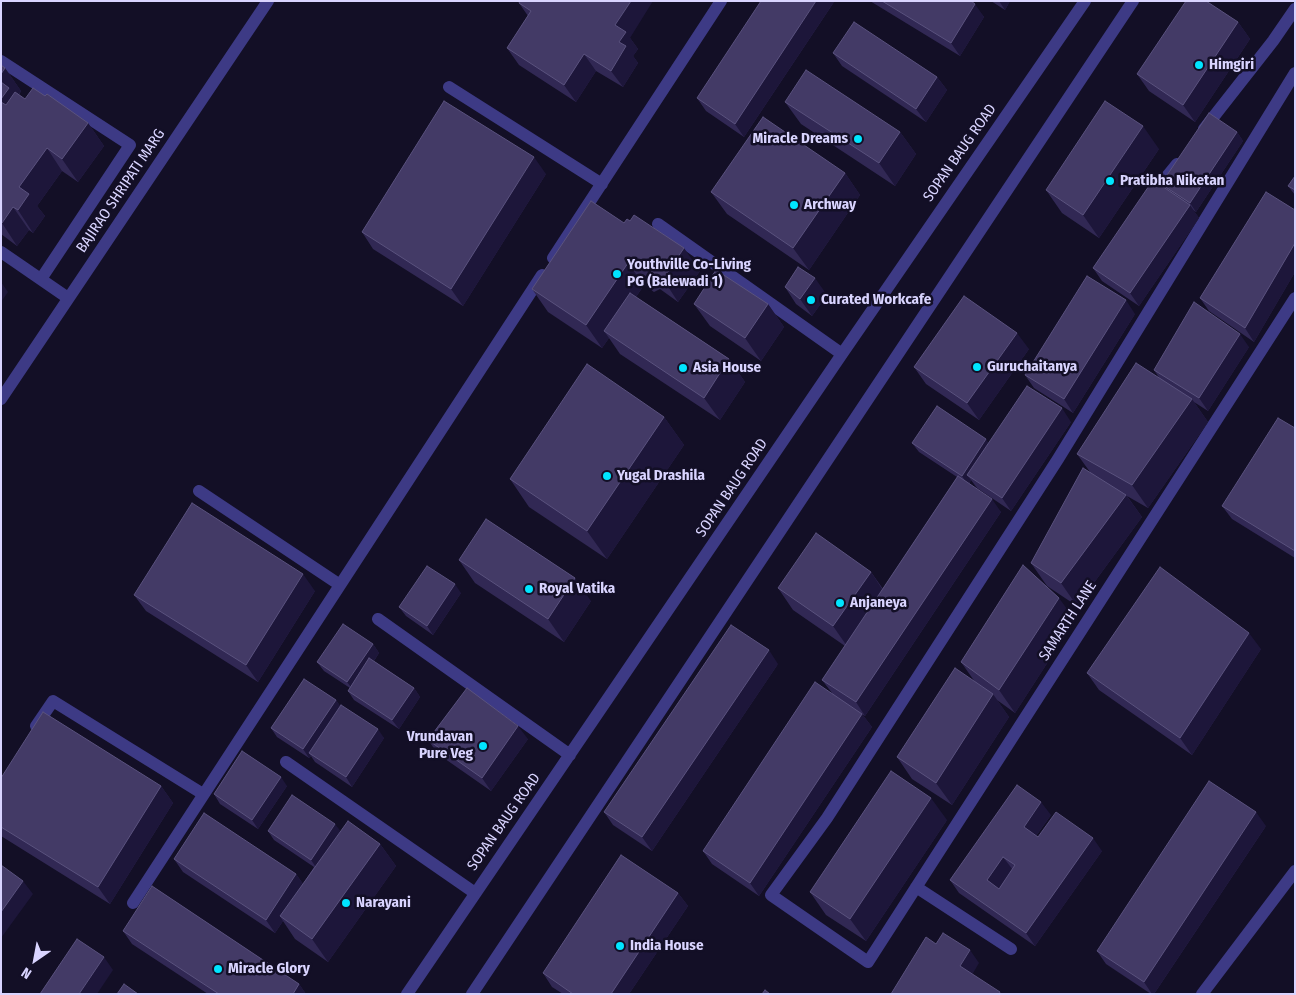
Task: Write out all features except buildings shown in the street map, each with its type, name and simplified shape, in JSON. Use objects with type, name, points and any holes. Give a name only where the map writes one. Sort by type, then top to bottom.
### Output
[{"type":"street","name":"BAJIRAO SHRIPATI MARG","points":[[1,399],[268,1]]},
{"type":"street","points":[[132,903],[722,1]]},
{"type":"street","name":"SOPAN BAUG ROAD","points":[[407,994],[842,354],[1085,1]]},
{"type":"street","points":[[472,994],[1133,1]]},
{"type":"street","points":[[1194,142],[1273,42],[1295,9]]},
{"type":"street","points":[[1,61],[130,145],[41,279]]},
{"type":"street","name":"SAMARTH LANE","points":[[1295,73],[1058,459],[827,818],[771,895],[868,962],[1295,298]]},
{"type":"street","points":[[448,86],[602,184]]},
{"type":"street","points":[[1140,211],[1182,157]]},
{"type":"street","points":[[658,224],[842,354]]},
{"type":"street","points":[[1,252],[68,298]]},
{"type":"street","points":[[198,492],[340,585]]},
{"type":"street","points":[[378,619],[570,755]]},
{"type":"street","points":[[27,740],[52,701],[203,794]]},
{"type":"street","points":[[286,762],[475,892]]},
{"type":"street","points":[[1202,994],[1295,871]]},
{"type":"street","points":[[916,888],[1012,949]]},
{"type":"place","name":"Himgiri","points":[[1199,65]]},
{"type":"place","name":"Miracle Dreams","points":[[858,139]]},
{"type":"place","name":"Pratibha Niketan","points":[[1110,181]]},
{"type":"place","name":"Archway","points":[[794,205]]},
{"type":"place","name":"Youthville Co-Living PG (Balewadi 1)","points":[[617,274]]},
{"type":"place","name":"Curated Workcafe","points":[[811,300]]},
{"type":"place","name":"Guruchaitanya","points":[[977,367]]},
{"type":"place","name":"Asia House","points":[[683,368]]},
{"type":"place","name":"Yugal Drashila","points":[[607,476]]},
{"type":"place","name":"Royal Vatika","points":[[529,589]]},
{"type":"place","name":"Anjaneya","points":[[840,603]]},
{"type":"place","name":"Vrundavan Pure Veg","points":[[483,746]]},
{"type":"place","name":"Narayani","points":[[346,903]]},
{"type":"place","name":"India House","points":[[620,946]]},
{"type":"place","name":"Miracle Glory","points":[[218,969]]}]
